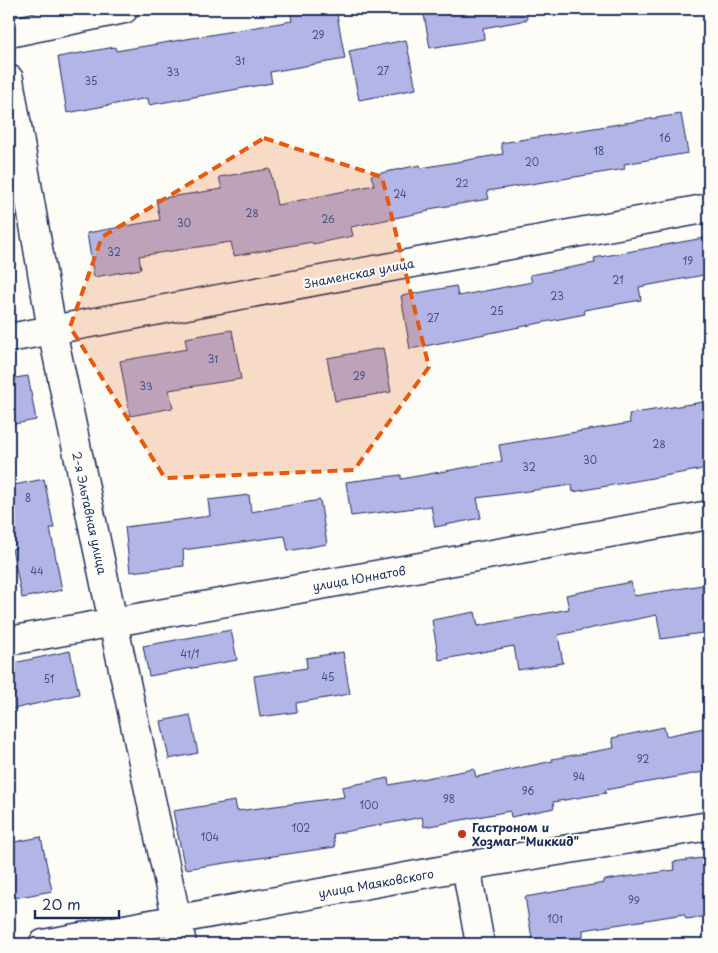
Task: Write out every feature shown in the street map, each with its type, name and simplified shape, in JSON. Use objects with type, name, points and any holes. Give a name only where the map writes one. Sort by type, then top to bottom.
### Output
[{"type":"street","points":[[9,34],[124,9]]},
{"type":"street","name":"2-я Эльтавная улица","points":[[9,79],[52,330],[180,931]]},
{"type":"street","name":"Знаменская улица","points":[[9,338],[709,208]]},
{"type":"street","name":"улица Юннатов","points":[[9,641],[709,515]]},
{"type":"street","name":"улица Маяковского","points":[[43,944],[180,931],[466,866],[709,826]]},
{"type":"street","points":[[466,866],[480,944]]},
{"type":"highlighted area","points":[[264,138],[382,177],[429,367],[354,470],[165,478],[70,327],[102,237]]},
{"type":"building","points":[[290,9],[336,9],[345,59],[270,72],[272,83],[149,105],[148,98],[67,113],[58,57],[115,47],[116,51],[292,21]]},
{"type":"building","points":[[423,9],[526,9],[527,20],[483,28],[484,39],[430,48]]},
{"type":"building","points":[[406,40],[416,89],[359,100],[349,51]]},
{"type":"building","points":[[681,114],[688,153],[624,164],[625,169],[487,191],[489,199],[429,209],[429,211],[351,227],[353,236],[234,256],[231,242],[139,256],[141,269],[94,277],[87,233],[160,220],[156,199],[222,189],[219,177],[270,169],[277,205],[374,185],[371,175],[420,165],[421,168],[503,154],[501,143]]},
{"type":"building","points":[[709,237],[709,274],[639,287],[641,300],[584,310],[585,314],[410,349],[401,296],[456,286],[458,296],[532,282],[530,275],[595,263],[594,258]]},
{"type":"building","points":[[232,330],[241,379],[169,390],[173,408],[130,416],[120,361],[187,349],[185,338]]},
{"type":"building","points":[[383,348],[391,392],[335,401],[327,358]]},
{"type":"building","points":[[28,376],[36,420],[9,425],[9,379]]},
{"type":"building","points":[[709,401],[709,468],[573,492],[572,485],[477,498],[481,518],[435,527],[431,506],[351,516],[346,482],[401,475],[401,479],[502,461],[499,445],[630,423],[629,414]]},
{"type":"building","points":[[44,479],[54,528],[50,528],[62,590],[22,598],[12,549],[16,548],[9,509],[9,486]]},
{"type":"building","points":[[249,495],[251,512],[320,500],[327,544],[288,551],[285,536],[183,550],[184,566],[130,572],[125,527],[210,516],[208,500]]},
{"type":"building","points":[[631,582],[634,596],[702,585],[709,632],[661,639],[657,615],[558,635],[563,663],[518,670],[514,646],[439,660],[432,620],[475,612],[478,626],[569,609],[566,595]]},
{"type":"building","points":[[231,630],[237,660],[149,676],[143,646]]},
{"type":"building","points":[[70,651],[79,694],[9,710],[9,664]]},
{"type":"building","points":[[343,652],[350,694],[296,703],[297,712],[260,717],[254,676],[307,668],[306,658]]},
{"type":"building","points":[[190,715],[198,753],[169,759],[161,721]]},
{"type":"building","points":[[664,727],[666,736],[709,727],[709,771],[605,790],[606,793],[553,802],[554,808],[511,817],[510,811],[424,827],[422,817],[333,834],[335,847],[185,869],[173,811],[235,801],[237,811],[344,797],[342,787],[388,778],[389,785],[474,769],[476,777],[553,761],[552,759],[614,748],[612,738]]},
{"type":"building","points":[[41,837],[52,891],[9,899],[9,843]]},
{"type":"building","points":[[709,857],[709,916],[686,919],[684,914],[583,930],[583,939],[555,944],[533,944],[525,897],[604,883],[604,880],[675,870],[673,862]]},
{"type":"place","name":"Гастроном и Хозмаг \"Миккид\"","points":[[462,834]]}]
